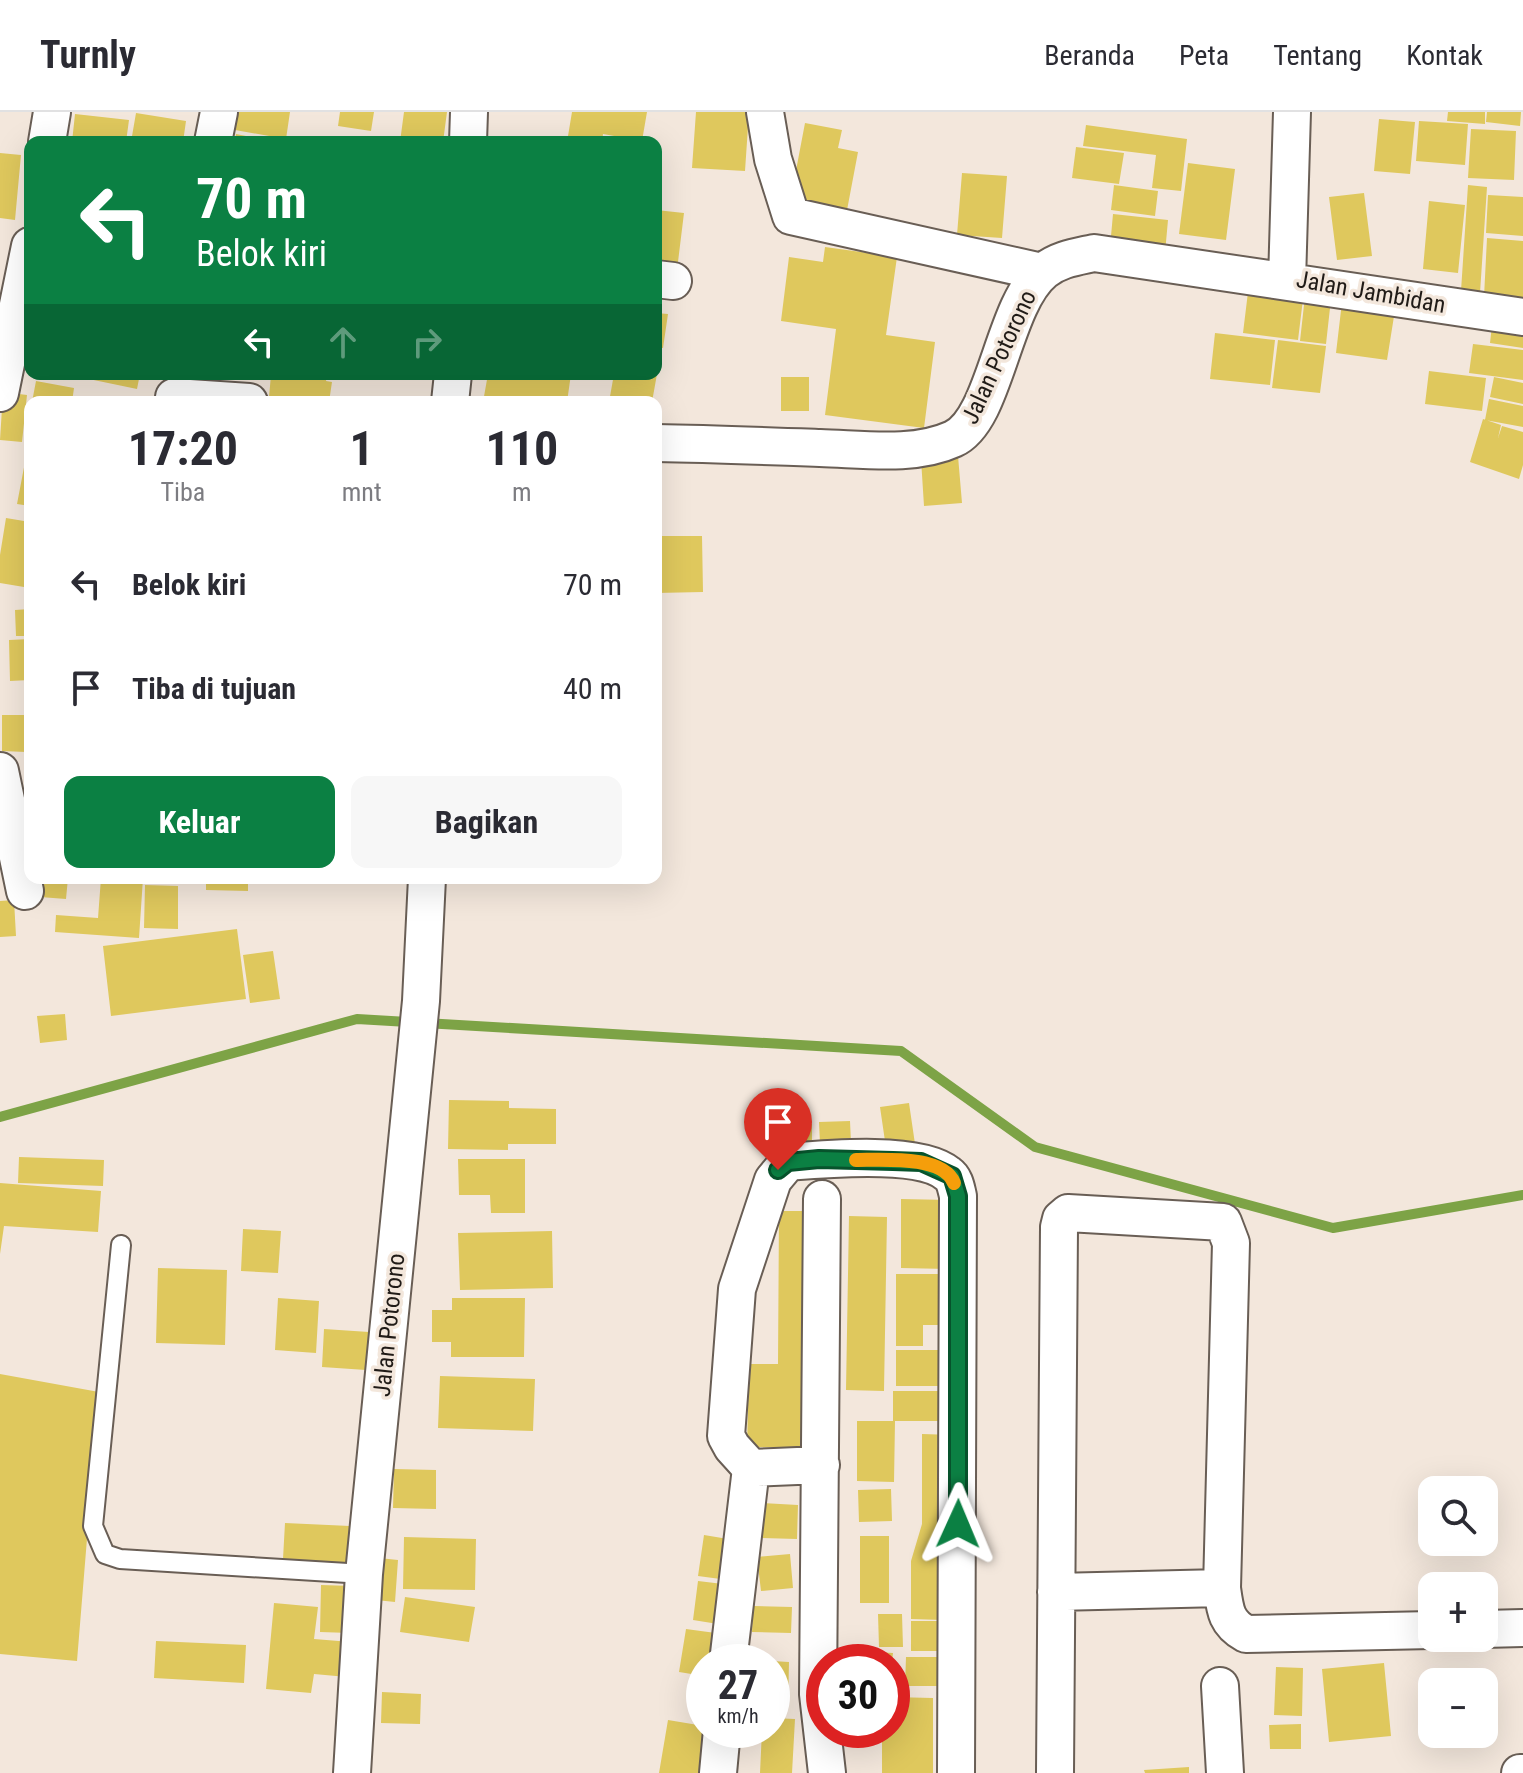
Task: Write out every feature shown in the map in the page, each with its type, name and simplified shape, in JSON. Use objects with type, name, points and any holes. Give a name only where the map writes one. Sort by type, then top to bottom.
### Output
[{"type":"street","points":[[48,136],[52,112]]},
{"type":"street","points":[[214,136],[219,112]]},
{"type":"street","points":[[468,136],[469,112]]},
{"type":"street","points":[[765,112],[773,159],[791,216],[1042,272]]},
{"type":"street","name":"Jalan Jambidan","points":[[1292,112],[1287,281],[1523,317]]},
{"type":"street","name":"Jalan Potorono","points":[[662,443],[895,450],[953,439],[967,430],[980,407],[1023,299],[1042,272],[1063,260],[1094,253],[1287,281]]},
{"type":"street","points":[[0,393],[24,275]]},
{"type":"street","points":[[174,391],[208,396]]},
{"type":"street","points":[[24,773],[0,771],[25,891]]},
{"type":"street","name":"Jalan Potorono","points":[[352,1773],[364,1574],[421,1001],[427,884]]},
{"type":"street","points":[[730,1644],[751,1468],[726,1436],[737,1289],[778,1170],[788,1162],[819,1159],[921,1162],[942,1170],[952,1176],[958,1196],[956,1773]]},
{"type":"street","points":[[822,1199],[818,1694],[827,1773]]},
{"type":"street","points":[[1055,1773],[1059,1227],[1061,1219],[1068,1213],[1223,1222],[1228,1230],[1231,1243],[1222,1588],[1226,1615],[1233,1627],[1246,1634],[1418,1630]]},
{"type":"street","points":[[751,1468],[821,1465]]},
{"type":"street","points":[[1056,1592],[1222,1588]]},
{"type":"street","points":[[1498,1629],[1523,1628]]},
{"type":"street","points":[[1220,1686],[1225,1773]]},
{"type":"street","points":[[718,1773],[720,1748]]},
{"type":"lane","points":[[121,1245],[93,1526],[105,1554],[120,1559],[364,1574]]},
{"type":"building","points":[[238,112],[290,112],[286,136],[235,130]]},
{"type":"building","points":[[340,112],[374,112],[371,131],[338,126]]},
{"type":"building","points":[[404,112],[447,112],[444,136],[401,136]]},
{"type":"building","points":[[572,112],[647,112],[643,136],[568,136]]},
{"type":"building","points":[[696,112],[749,112],[745,171],[692,168]]},
{"type":"building","points":[[1448,112],[1485,112],[1485,124],[1447,121]]},
{"type":"building","points":[[1487,112],[1521,112],[1520,126],[1486,122]]},
{"type":"building","points":[[136,113],[186,121],[184,136],[132,136]]},
{"type":"building","points":[[75,114],[129,120],[127,136],[73,136]]},
{"type":"building","points":[[1379,119],[1415,122],[1410,174],[1374,171]]},
{"type":"building","points":[[1419,121],[1468,124],[1465,165],[1416,161]]},
{"type":"building","points":[[805,123],[842,130],[838,148],[858,152],[844,226],[790,202]]},
{"type":"building","points":[[1086,125],[1187,139],[1181,191],[1152,188],[1156,155],[1083,146]]},
{"type":"building","points":[[1471,129],[1516,131],[1514,180],[1468,178]]},
{"type":"building","points":[[1076,147],[1124,153],[1119,184],[1072,178]]},
{"type":"building","points":[[0,153],[21,155],[15,220],[0,218]]},
{"type":"building","points":[[1188,163],[1235,169],[1226,240],[1179,234]]},
{"type":"building","points":[[962,173],[1007,176],[1002,238],[957,235]]},
{"type":"building","points":[[1114,185],[1158,191],[1155,216],[1111,210]]},
{"type":"building","points":[[1468,185],[1487,187],[1480,293],[1461,291]]},
{"type":"building","points":[[1364,193],[1372,256],[1337,260],[1329,197]]},
{"type":"building","points":[[1488,195],[1523,197],[1523,236],[1486,233]]},
{"type":"building","points":[[1429,201],[1465,205],[1458,273],[1423,269]]},
{"type":"building","points":[[662,211],[684,213],[676,278],[662,277]]},
{"type":"building","points":[[1113,214],[1168,220],[1165,253],[1110,247]]},
{"type":"building","points":[[1487,238],[1523,241],[1523,300],[1484,297]]},
{"type":"building","points":[[825,247],[897,257],[886,335],[935,342],[924,428],[825,415],[836,329],[781,321],[789,257],[823,262]]},
{"type":"building","points":[[1248,292],[1303,299],[1298,340],[1243,333]]},
{"type":"building","points":[[1305,296],[1331,299],[1326,344],[1300,341]]},
{"type":"building","points":[[1342,302],[1395,310],[1387,360],[1336,353]]},
{"type":"building","points":[[662,314],[668,314],[662,348]]},
{"type":"building","points":[[1493,316],[1523,320],[1523,348],[1490,343]]},
{"type":"building","points":[[1215,333],[1275,340],[1270,385],[1210,379]]},
{"type":"building","points":[[1278,340],[1326,346],[1320,393],[1272,388]]},
{"type":"building","points":[[1473,344],[1523,350],[1523,380],[1469,373]]},
{"type":"building","points":[[1429,371],[1486,378],[1482,411],[1425,404]]},
{"type":"building","points":[[781,377],[809,377],[809,411],[781,411]]},
{"type":"building","points":[[1494,377],[1523,383],[1523,404],[1490,397]]},
{"type":"building","points":[[94,380],[139,380],[137,389]]},
{"type":"building","points":[[271,380],[332,382],[330,396],[269,396]]},
{"type":"building","points":[[487,380],[570,380],[568,396],[484,396]]},
{"type":"building","points":[[613,380],[656,380],[653,396],[610,396]]},
{"type":"building","points":[[36,381],[74,388],[73,396],[33,396]]},
{"type":"building","points":[[3,392],[27,395],[24,396],[22,442],[0,440]]},
{"type":"building","points":[[1489,399],[1523,406],[1523,427],[1485,420]]},
{"type":"building","points":[[1483,419],[1501,425],[1498,438],[1502,426],[1523,432],[1523,465],[1519,479],[1470,462]]},
{"type":"building","points":[[958,456],[962,503],[924,506],[921,459]]},
{"type":"building","points":[[24,467],[24,505],[17,504]]},
{"type":"building","points":[[6,518],[24,521],[24,587],[0,583],[0,555]]},
{"type":"building","points":[[662,536],[702,536],[703,592],[662,593]]},
{"type":"building","points":[[24,609],[24,636],[16,636],[15,610]]},
{"type":"building","points":[[24,639],[24,680],[10,681],[9,640]]},
{"type":"building","points":[[2,715],[24,715],[24,752],[2,751]]},
{"type":"building","points":[[41,884],[67,884],[66,899],[40,897]]},
{"type":"building","points":[[101,884],[143,884],[139,938],[55,932],[56,915],[98,918]]},
{"type":"building","points":[[206,884],[248,884],[248,891],[206,890]]},
{"type":"building","points":[[145,885],[178,886],[178,929],[144,928]]},
{"type":"building","points":[[14,900],[16,936],[0,937],[0,901]]},
{"type":"building","points":[[237,929],[246,999],[111,1016],[103,946]]},
{"type":"building","points":[[273,951],[280,999],[250,1003],[243,955]]},
{"type":"building","points":[[65,1014],[67,1040],[40,1043],[37,1016]]},
{"type":"building","points":[[449,1100],[509,1101],[509,1108],[556,1109],[556,1144],[508,1144],[508,1150],[448,1149]]},
{"type":"building","points":[[909,1103],[915,1144],[886,1148],[880,1107]]},
{"type":"building","points":[[850,1121],[851,1143],[820,1144],[819,1122]]},
{"type":"building","points":[[778,1124],[812,1124],[812,1146],[779,1146]]},
{"type":"building","points":[[19,1157],[104,1160],[103,1186],[18,1183]]},
{"type":"building","points":[[458,1159],[525,1159],[525,1213],[491,1213],[490,1195],[459,1195]]},
{"type":"building","points":[[0,1183],[101,1191],[98,1232],[4,1226],[0,1254]]},
{"type":"building","points":[[901,1199],[949,1200],[948,1269],[901,1268]]},
{"type":"building","points":[[779,1211],[817,1211],[814,1448],[747,1447],[749,1364],[778,1364]]},
{"type":"building","points":[[849,1216],[887,1217],[884,1391],[846,1390]]},
{"type":"building","points":[[243,1229],[281,1231],[278,1273],[241,1271]]},
{"type":"building","points":[[552,1231],[553,1288],[460,1290],[458,1233]]},
{"type":"building","points":[[158,1268],[227,1270],[225,1345],[156,1343]]},
{"type":"building","points":[[896,1274],[939,1274],[939,1325],[923,1325],[923,1346],[896,1346]]},
{"type":"building","points":[[278,1298],[319,1301],[316,1353],[275,1350]]},
{"type":"building","points":[[452,1298],[525,1298],[524,1357],[451,1357],[451,1342],[432,1342],[432,1310],[452,1310]]},
{"type":"building","points":[[324,1329],[369,1332],[366,1370],[322,1367]]},
{"type":"building","points":[[896,1350],[944,1350],[944,1386],[896,1386]]},
{"type":"building","points":[[0,1374],[99,1392],[77,1661],[0,1654]]},
{"type":"building","points":[[440,1376],[535,1379],[533,1431],[438,1428]]},
{"type":"building","points":[[893,1391],[941,1391],[941,1421],[893,1421]]},
{"type":"building","points":[[857,1421],[895,1421],[894,1482],[857,1481]]},
{"type":"building","points":[[922,1434],[954,1435],[943,1620],[911,1619],[911,1561],[922,1524]]},
{"type":"building","points":[[394,1469],[436,1470],[436,1509],[393,1508]]},
{"type":"building","points":[[891,1489],[892,1521],[859,1522],[858,1490]]},
{"type":"building","points":[[761,1503],[798,1505],[797,1539],[760,1538]]},
{"type":"building","points":[[285,1523],[350,1526],[348,1563],[283,1559]]},
{"type":"building","points":[[704,1535],[734,1540],[728,1580],[698,1576]]},
{"type":"building","points":[[860,1536],[889,1536],[889,1603],[860,1603]]},
{"type":"building","points":[[404,1537],[476,1539],[475,1590],[403,1589]]},
{"type":"building","points":[[790,1554],[793,1588],[761,1591],[757,1557]]},
{"type":"building","points":[[379,1558],[398,1560],[395,1602],[376,1600]]},
{"type":"building","points":[[698,1581],[723,1584],[718,1624],[693,1620]]},
{"type":"building","points":[[321,1585],[352,1586],[350,1633],[320,1632]]},
{"type":"building","points":[[405,1597],[475,1607],[469,1642],[400,1632]]},
{"type":"building","points":[[274,1603],[318,1607],[314,1639],[351,1642],[347,1677],[314,1674],[311,1693],[266,1689]]},
{"type":"building","points":[[753,1606],[792,1607],[791,1633],[752,1632]]},
{"type":"building","points":[[878,1614],[902,1614],[903,1644],[879,1644]]},
{"type":"building","points":[[911,1621],[942,1621],[943,1651],[911,1651]]},
{"type":"building","points":[[686,1629],[723,1634],[722,1644],[686,1644],[686,1673],[679,1672]]},
{"type":"building","points":[[156,1641],[246,1645],[244,1683],[154,1678]]},
{"type":"building","points":[[910,1657],[937,1657],[937,1686],[910,1686]]},
{"type":"building","points":[[1384,1663],[1391,1736],[1329,1742],[1322,1669]]},
{"type":"building","points":[[1276,1667],[1303,1668],[1302,1716],[1274,1715]]},
{"type":"building","points":[[382,1692],[421,1694],[420,1724],[381,1723]]},
{"type":"building","points":[[910,1697],[933,1698],[933,1773],[882,1773],[882,1748],[910,1748]]},
{"type":"building","points":[[790,1719],[795,1719],[792,1773],[760,1773],[761,1748],[790,1748]]},
{"type":"building","points":[[668,1720],[686,1723],[686,1748],[702,1748],[699,1773],[659,1773]]},
{"type":"building","points":[[1301,1724],[1301,1749],[1270,1749],[1269,1725]]},
{"type":"building","points":[[1189,1767],[1189,1773],[1145,1773],[1144,1770]]},
{"type":"waterway","points":[[0,1117],[357,1019],[901,1051],[1035,1147],[1333,1228],[1523,1195]]},
{"type":"slow traffic","points":[[856,1160],[921,1162],[952,1176],[954,1183]]},
{"type":"route","points":[[778,1170],[788,1162],[819,1159],[893,1161],[921,1162],[952,1176],[958,1196],[958,1524]]}]
